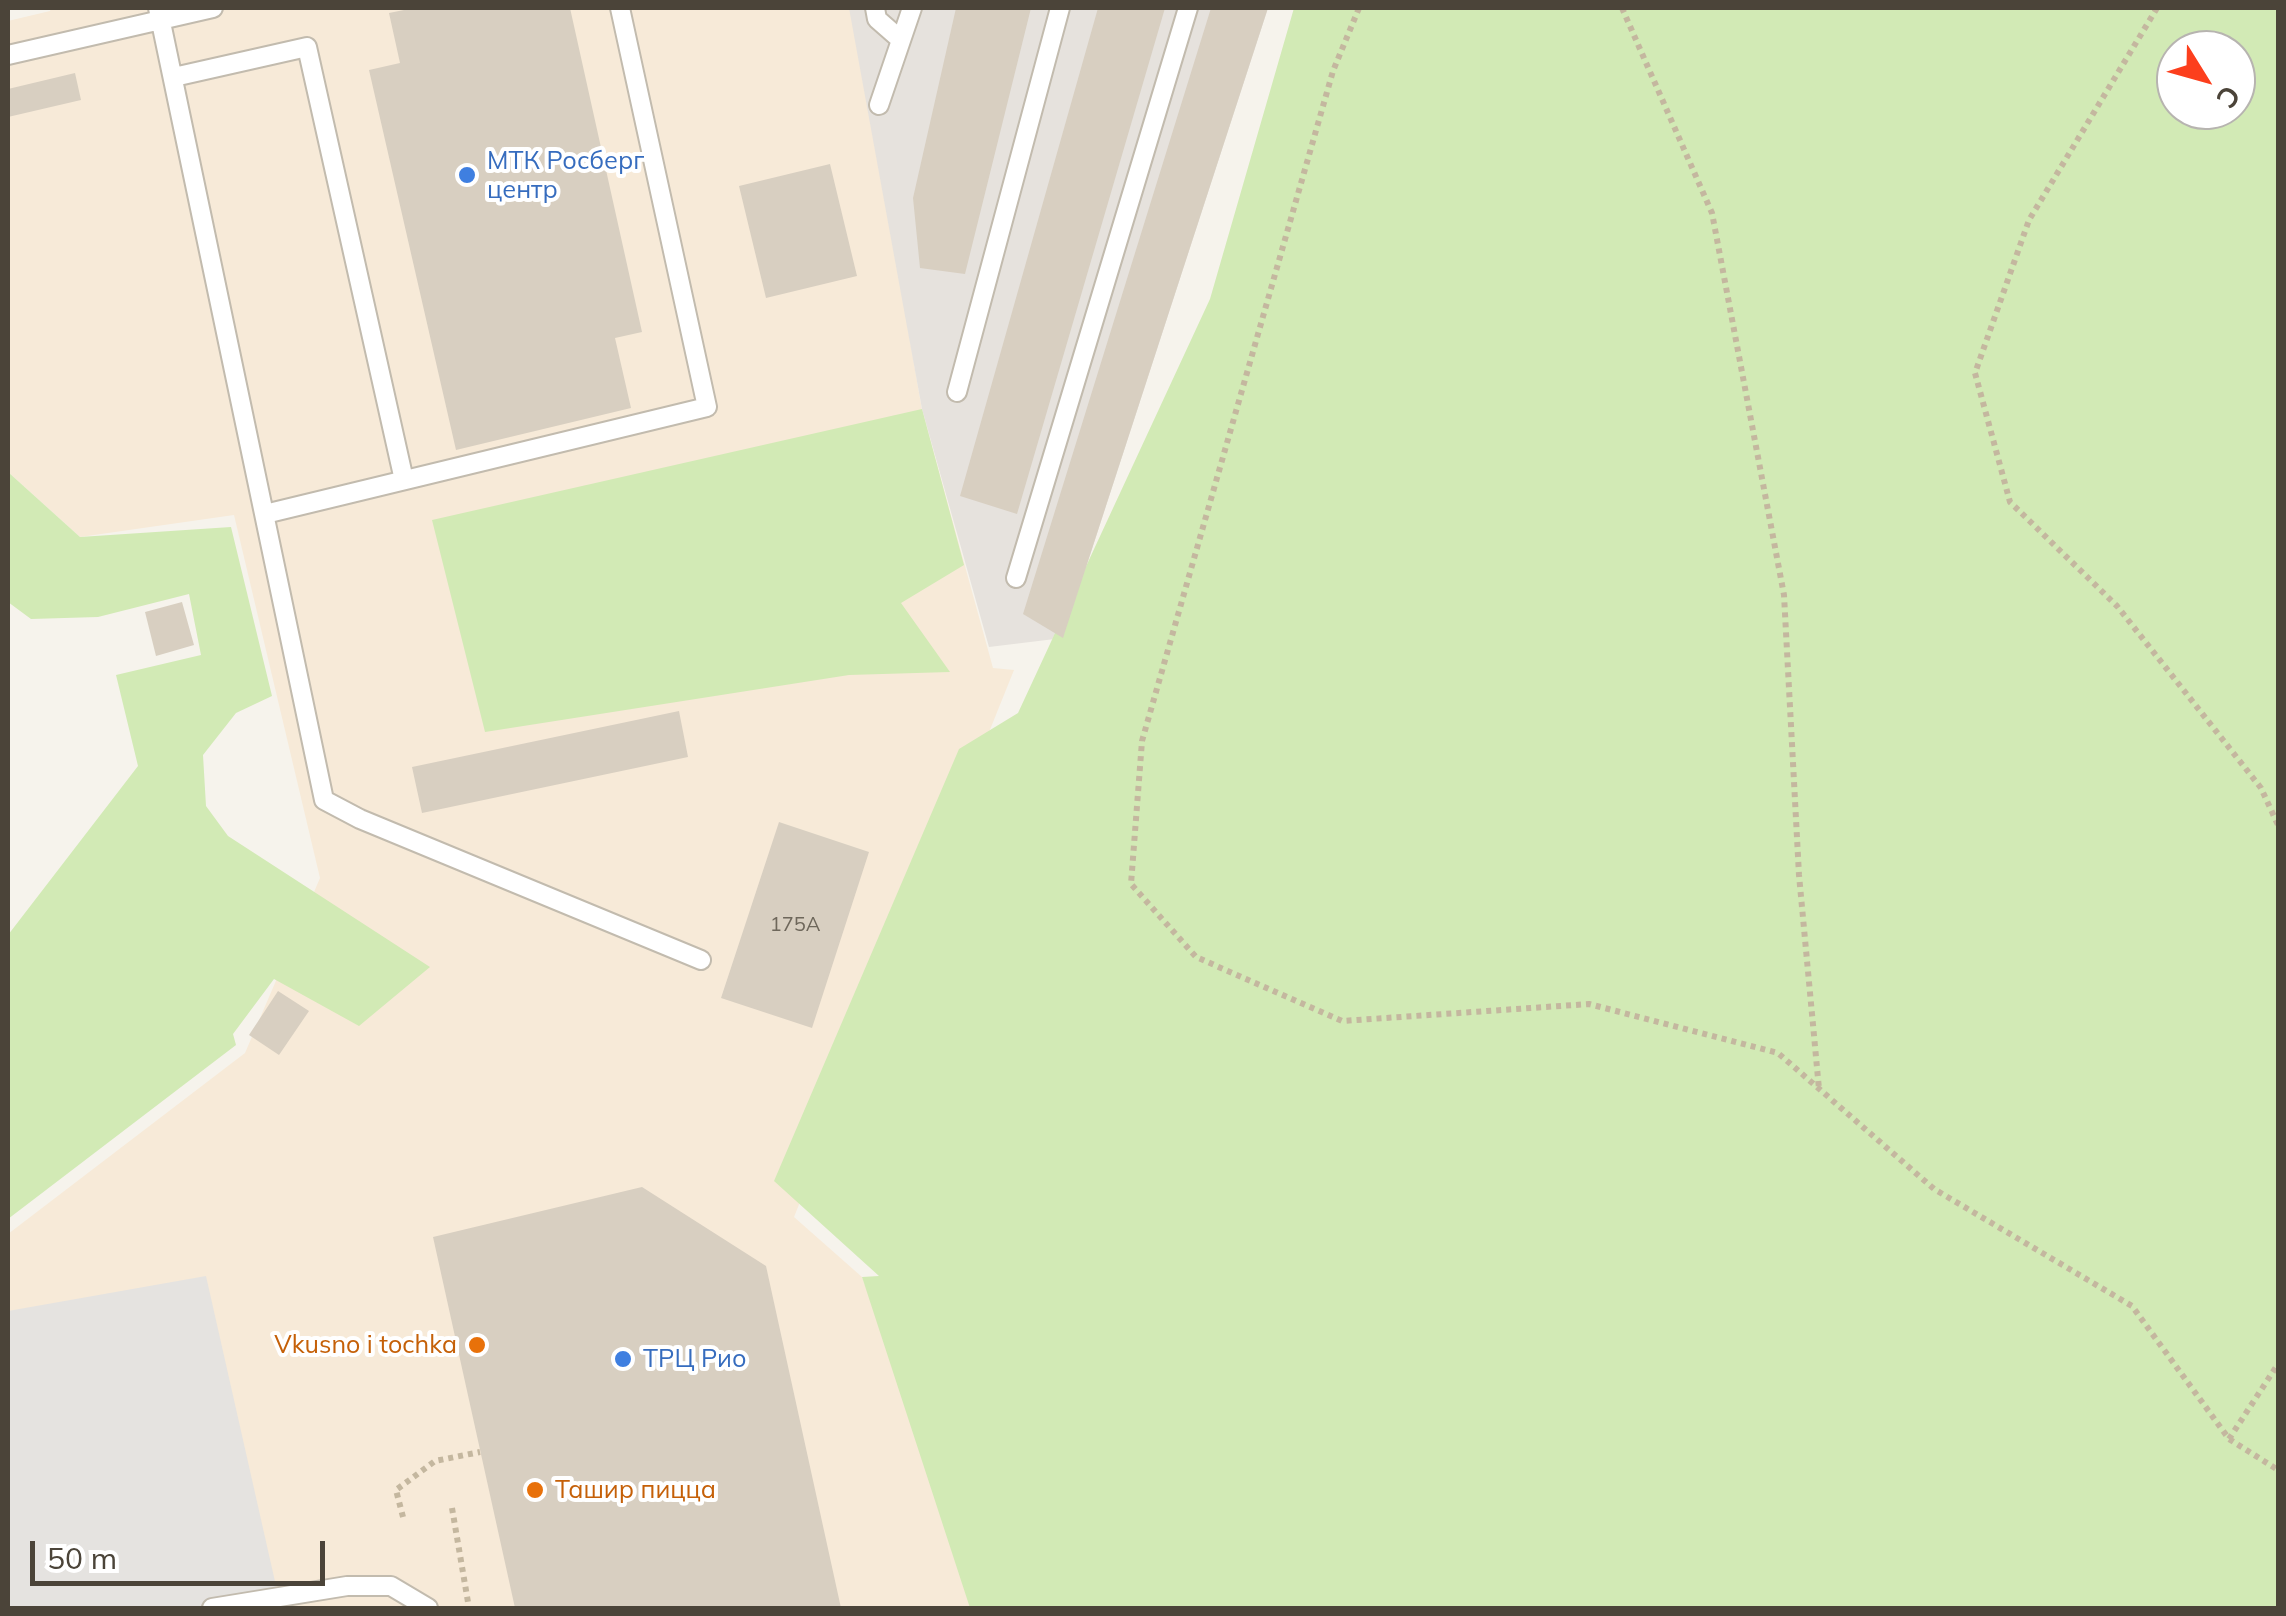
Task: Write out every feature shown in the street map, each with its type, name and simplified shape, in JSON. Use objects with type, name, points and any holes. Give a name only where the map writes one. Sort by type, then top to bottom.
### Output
[{"type":"lane","points":[[8,55],[160,13],[213,8]]},
{"type":"lane","points":[[265,514],[707,407],[620,8]]},
{"type":"lane","points":[[875,8],[877,19],[901,40]]},
{"type":"lane","points":[[879,105],[912,8]]},
{"type":"lane","points":[[958,392],[1060,8]]},
{"type":"lane","points":[[1016,578],[1188,8]]},
{"type":"lane","points":[[160,13],[324,800],[701,960]]},
{"type":"lane","points":[[174,77],[307,47],[404,480]]},
{"type":"lane","points":[[212,1608],[347,1586],[392,1586],[428,1608]]},
{"type":"path","points":[[1358,8],[1333,71],[1142,740],[1131,884],[1196,957],[1342,1020],[1589,1004],[1778,1054],[1934,1189],[2132,1306],[2229,1440],[2278,1470]]},
{"type":"path","points":[[1622,8],[1712,213],[1784,595],[1799,875],[1819,1089]]},
{"type":"path","points":[[2157,8],[2029,220],[1974,374],[2010,502],[2117,606],[2261,788],[2278,824]]},
{"type":"path","points":[[2229,1440],[2278,1364]]},
{"type":"path","points":[[402,1517],[396,1490],[435,1461],[480,1452]]},
{"type":"path","points":[[452,1508],[469,1608]]},
{"type":"shaded area","points":[[51,8],[853,8],[922,410],[993,668],[1014,670],[794,1217],[862,1277],[928,1457],[974,1608],[8,1608],[8,1234],[245,1053],[320,878],[234,515],[80,537],[8,472],[8,21]]},
{"type":"shaded area","points":[[849,8],[1268,8],[1063,638],[989,647],[922,409]]},
{"type":"shaded area","points":[[206,1276],[281,1608],[8,1608],[8,1311]]},
{"type":"green space","points":[[1294,8],[2278,8],[2278,1608],[970,1608],[862,1277],[879,1276],[774,1181],[959,749],[1018,713],[1210,299]]},
{"type":"green space","points":[[922,409],[964,565],[901,603],[950,672],[849,675],[485,732],[432,520]]},
{"type":"green space","points":[[8,472],[80,537],[231,527],[272,696],[236,713],[203,755],[206,806],[228,836],[430,967],[359,1026],[274,979],[233,1034],[236,1045],[8,1219],[8,935],[138,766],[116,675],[201,655],[189,594],[98,617],[31,619],[8,602]]},
{"type":"building","points":[[414,8],[570,8],[642,332],[615,338],[631,408],[456,450],[369,70],[400,63],[389,13]]},
{"type":"building","points":[[956,8],[1031,8],[965,274],[920,268],[913,198]]},
{"type":"building","points":[[1098,8],[1165,8],[1017,514],[960,496]]},
{"type":"building","points":[[1211,8],[1268,8],[1063,638],[1023,614]]},
{"type":"building","points":[[75,73],[81,100],[8,117],[8,89]]},
{"type":"building","points":[[830,164],[857,276],[766,298],[739,186]]},
{"type":"building","points":[[182,602],[194,645],[156,656],[145,612]]},
{"type":"building","points":[[679,711],[688,757],[422,813],[412,767]]},
{"type":"building","points":[[779,822],[869,852],[812,1028],[721,998]]},
{"type":"building","points":[[278,991],[309,1011],[279,1055],[249,1035]]},
{"type":"building","name":"ТРЦ Рио","points":[[642,1187],[766,1266],[841,1608],[515,1608],[433,1237]]},
{"type":"place","name":"МТК Росберг центр","points":[[467,175]]},
{"type":"place","name":"Vkusno i tochka","points":[[477,1345]]},
{"type":"place","name":"ТРЦ Рио","points":[[623,1359]]},
{"type":"place","name":"Ташир пицца","points":[[535,1490]]}]
